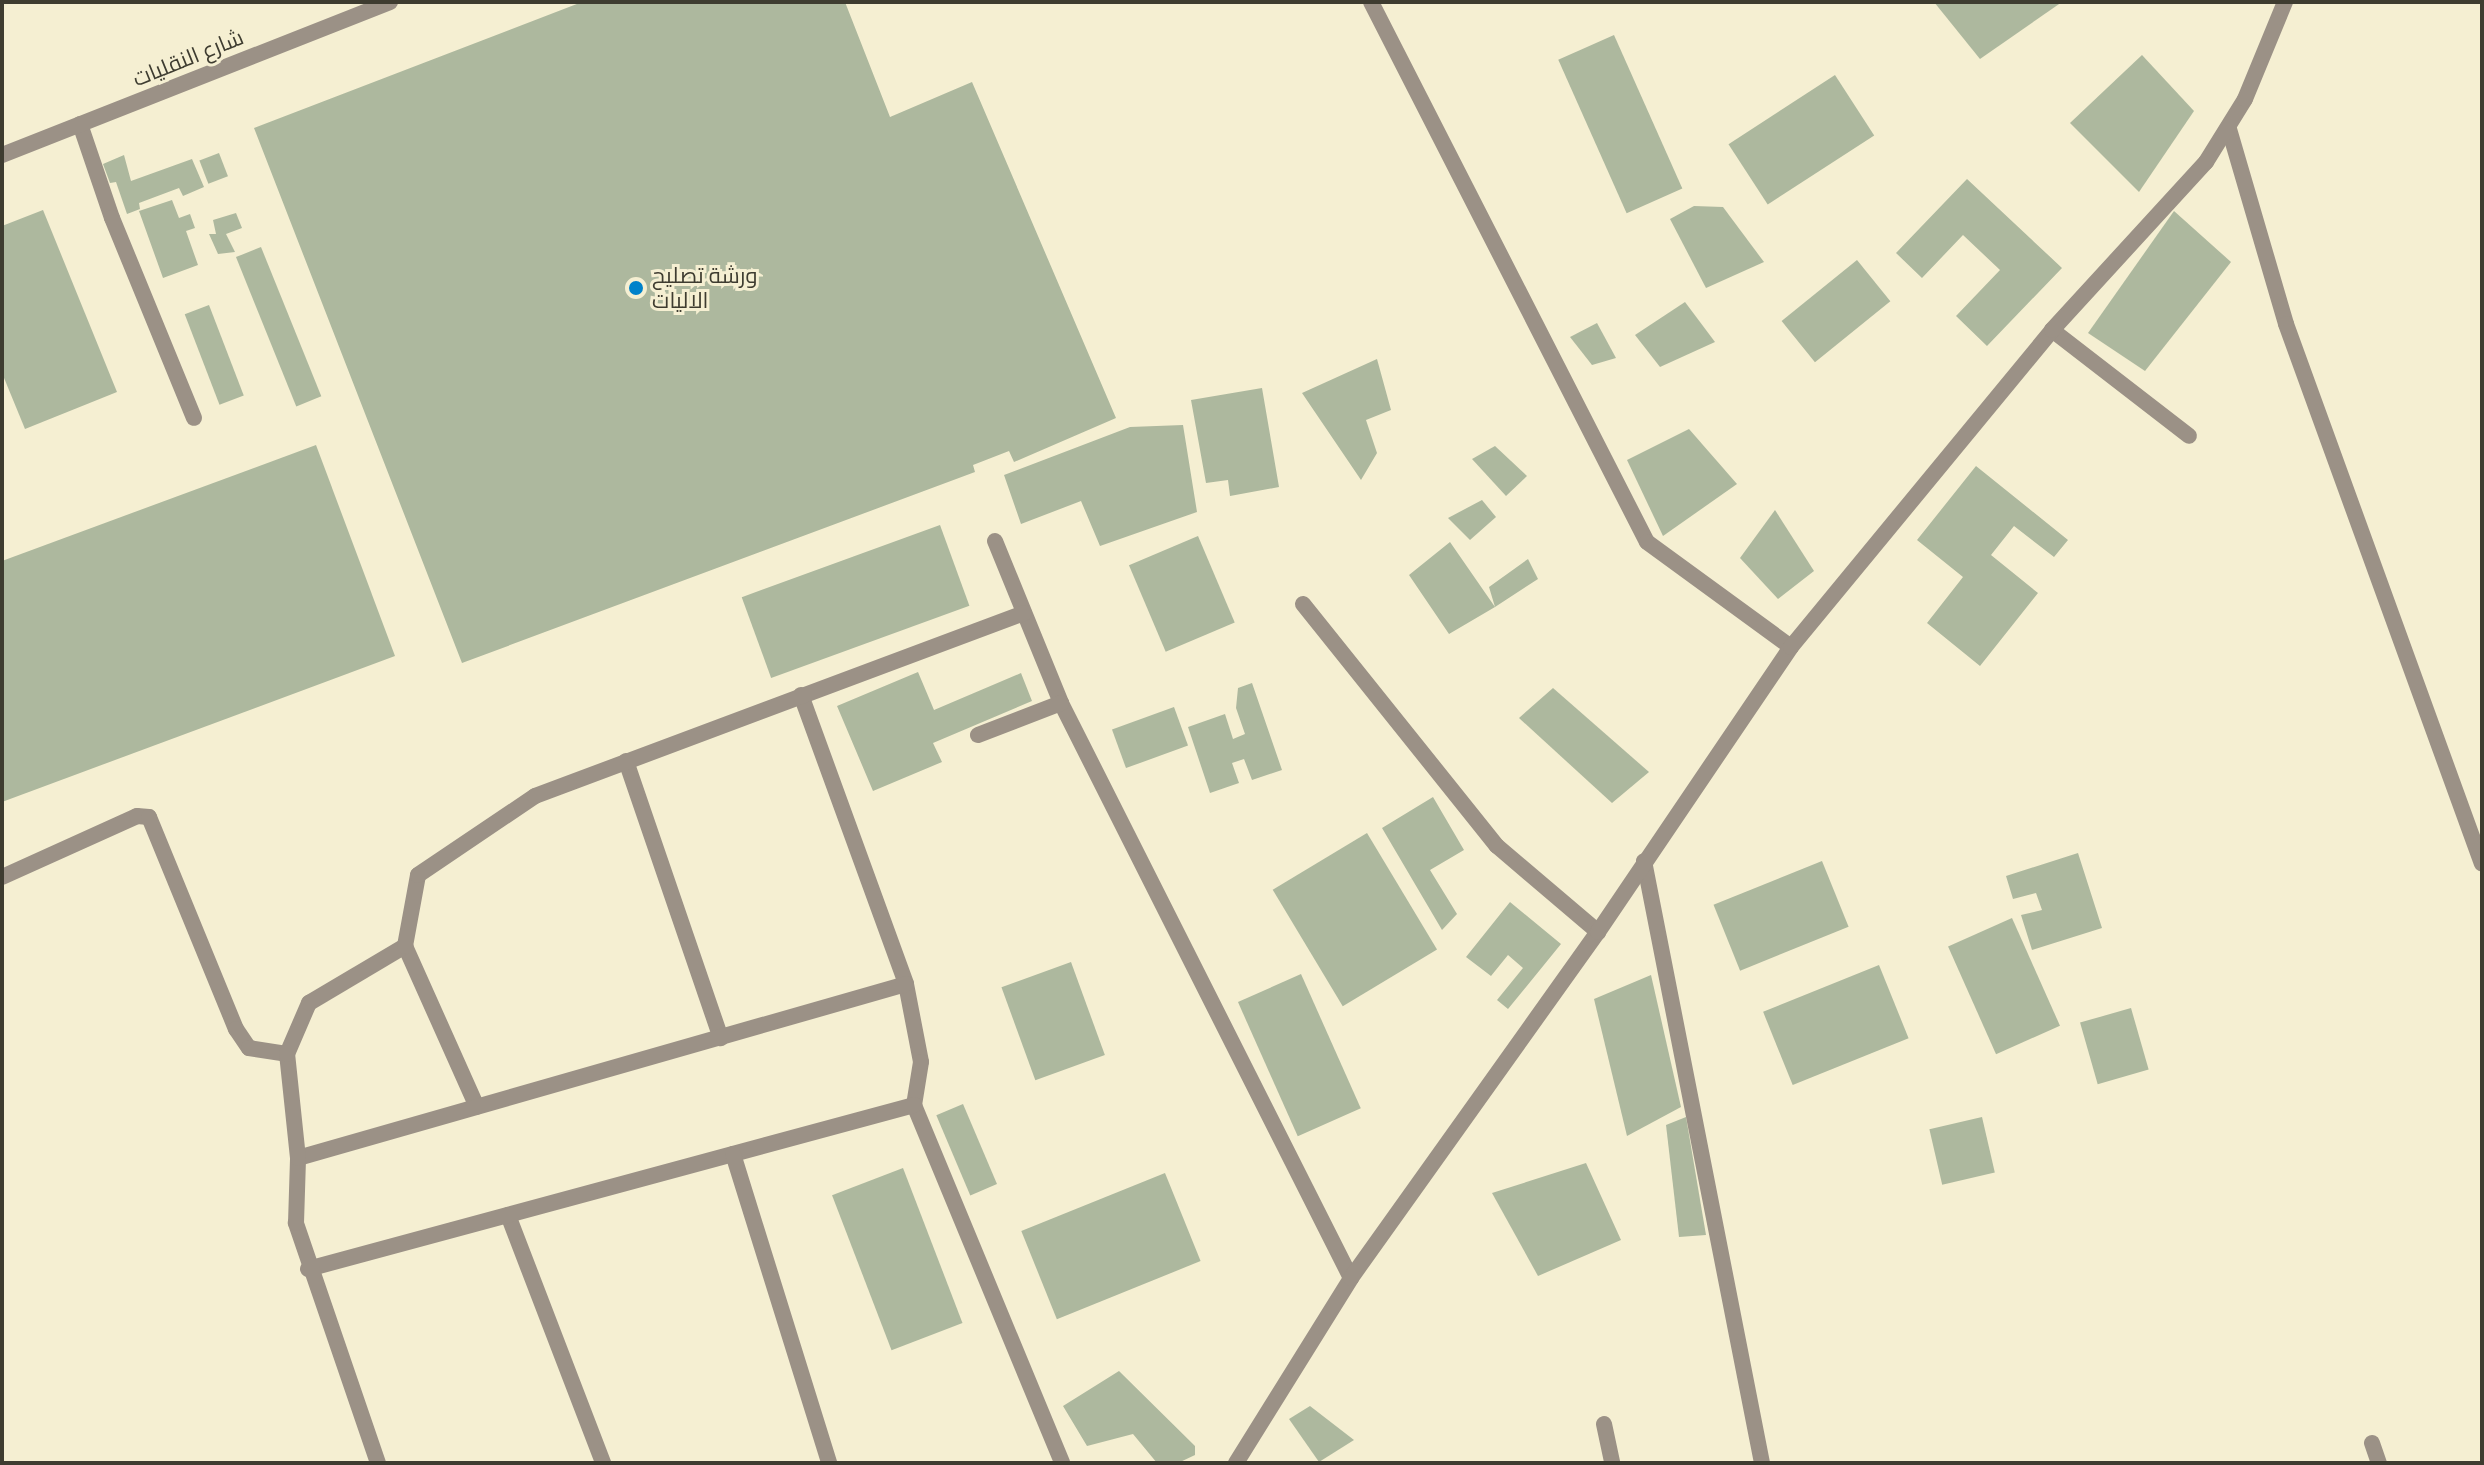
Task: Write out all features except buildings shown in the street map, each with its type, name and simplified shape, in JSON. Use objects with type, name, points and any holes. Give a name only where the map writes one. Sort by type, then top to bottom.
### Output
[{"type":"street","name":"شارع النقليات","points":[[2,155],[390,2]]},
{"type":"street","points":[[1371,2],[1647,542],[1791,647]]},
{"type":"street","points":[[1236,1463],[1351,1278],[1598,932],[1791,647],[2052,330],[2206,162],[2229,129],[2285,2]]},
{"type":"street","points":[[80,124],[112,218],[194,418]]},
{"type":"street","points":[[2229,129],[2286,324],[2482,864]]},
{"type":"street","points":[[2052,330],[2189,436]]},
{"type":"street","points":[[995,541],[1061,703],[1351,1278]]},
{"type":"street","points":[[1303,604],[1497,846],[1598,932]]},
{"type":"street","points":[[477,1107],[405,946],[418,875],[535,796],[1024,613]]},
{"type":"street","points":[[801,695],[906,984],[921,1062],[914,1105],[1062,1463]]},
{"type":"street","points":[[978,735],[1061,703]]},
{"type":"street","points":[[626,761],[721,1038]]},
{"type":"street","points":[[2,877],[137,816],[149,817],[236,1029],[249,1048],[287,1054]]},
{"type":"street","points":[[1644,861],[1762,1463]]},
{"type":"street","points":[[378,1463],[308,1269],[296,1223],[298,1158],[287,1054],[309,1003],[405,946]]},
{"type":"street","points":[[298,1158],[906,984]]},
{"type":"street","points":[[308,1269],[914,1105]]},
{"type":"street","points":[[733,1154],[829,1463]]},
{"type":"street","points":[[508,1215],[603,1463]]},
{"type":"street","points":[[1604,1424],[1612,1463]]},
{"type":"street","points":[[2372,1443],[2379,1463]]},
{"type":"place","name":"ورشة تصليح الاليات","points":[[636,288]]}]
